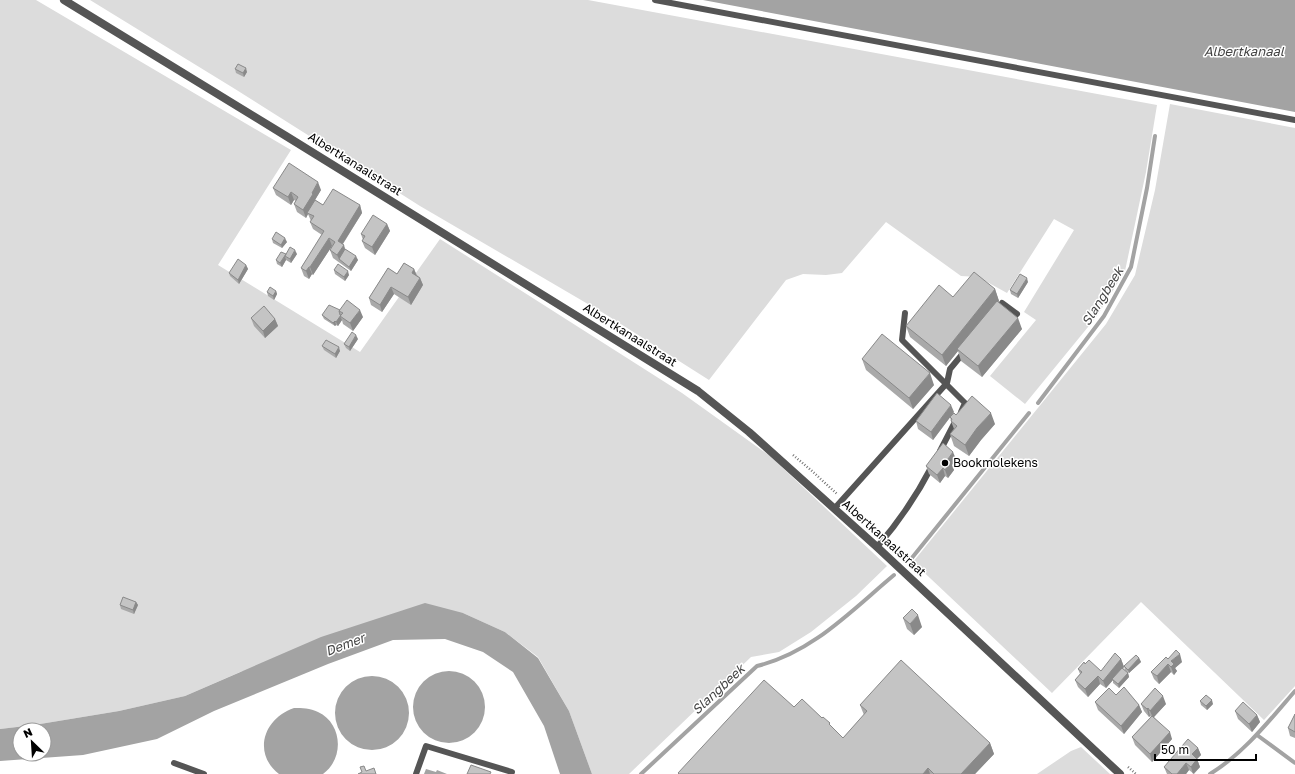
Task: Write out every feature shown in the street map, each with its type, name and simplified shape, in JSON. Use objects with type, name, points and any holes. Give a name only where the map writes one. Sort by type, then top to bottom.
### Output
[{"type":"street","name":"Albertkanaalstraat","points":[[64,0],[698,391],[750,432],[877,547],[1120,774]]},
{"type":"lane","points":[[655,0],[1295,120]]},
{"type":"lane","points":[[993,315],[1002,303],[1017,314]]},
{"type":"lane","points":[[905,313],[902,340],[965,403],[938,454]]},
{"type":"lane","points":[[834,508],[946,383],[950,369],[969,345]]},
{"type":"lane","points":[[877,547],[921,487],[935,460]]},
{"type":"lane","points":[[416,774],[426,746],[512,772],[511,774]]},
{"type":"lane","points":[[174,762],[204,774]]},
{"type":"shaded area","points":[[0,0],[36,0],[291,150],[218,265],[360,352],[440,239],[682,393],[770,456],[887,566],[856,596],[811,632],[779,652],[751,657],[629,774],[592,774],[569,711],[538,657],[505,632],[463,613],[240,672],[185,696],[119,711],[52,722],[12,722],[12,728],[0,729]]},
{"type":"shaded area","points":[[90,0],[588,0],[1157,105],[1146,172],[1125,271],[1097,316],[1025,404],[990,376],[1036,320],[1024,312],[1074,230],[1054,219],[1007,293],[978,277],[961,276],[886,222],[842,273],[826,275],[803,274],[786,280],[709,380],[605,314],[420,206],[235,89]]},
{"type":"shaded area","points":[[1170,104],[1295,128],[1295,686],[1264,720],[1141,602],[1052,693],[913,562],[1106,324],[1135,275],[1155,190]]},
{"type":"shaded area","points":[[1081,747],[1110,774],[1037,774],[1071,751]]},
{"type":"water","name":"Albertkanaal","points":[[703,0],[1295,0],[1295,112]]},
{"type":"water","name":"Demer","points":[[425,603],[463,613],[505,632],[538,658],[569,711],[592,774],[560,774],[544,726],[513,672],[483,652],[445,639],[393,640],[328,664],[214,711],[157,739],[83,755],[52,757],[52,722],[119,711],[185,696],[321,637]]},
{"type":"water","points":[[449,671],[469,677],[479,687],[485,707],[479,727],[469,737],[449,743],[429,737],[419,727],[413,707],[419,687],[429,677]]},
{"type":"water","points":[[372,676],[386,679],[398,687],[406,699],[409,713],[406,727],[398,739],[386,747],[372,750],[358,747],[346,739],[338,727],[335,713],[338,699],[346,687],[358,679]]},
{"type":"water","points":[[294,708],[309,709],[318,712],[326,717],[336,732],[338,741],[335,759],[323,774],[279,774],[271,766],[266,756],[264,747],[265,737],[269,728],[275,720]]},
{"type":"water","points":[[12,728],[12,760],[0,761],[0,729]]},
{"type":"water","points":[[426,769],[436,772],[437,770],[447,774],[424,774]]},
{"type":"building","points":[[238,64],[246,68],[243,73],[235,69]]},
{"type":"building","points":[[289,163],[318,182],[312,193],[313,194],[303,210],[294,204],[298,197],[291,192],[288,197],[273,188]]},
{"type":"building","points":[[333,189],[360,205],[338,241],[344,245],[337,255],[330,250],[335,242],[329,238],[306,271],[301,268],[324,231],[310,222],[314,216],[307,213],[315,200],[323,205]]},
{"type":"building","points":[[373,215],[387,224],[372,247],[362,241],[365,236],[361,234]]},
{"type":"building","points":[[276,232],[285,238],[281,245],[272,239]]},
{"type":"building","points":[[290,247],[295,250],[290,259],[285,256]]},
{"type":"building","points":[[345,249],[356,256],[349,267],[339,259]]},
{"type":"building","points":[[281,252],[286,254],[280,263],[276,260]]},
{"type":"building","points":[[238,259],[246,265],[238,280],[229,273]]},
{"type":"building","points":[[404,263],[414,269],[412,273],[420,278],[408,297],[391,287],[380,305],[369,298],[388,268],[397,274]]},
{"type":"building","points":[[338,264],[348,271],[344,277],[334,270]]},
{"type":"building","points":[[974,272],[995,289],[942,355],[906,326],[939,285],[953,297]]},
{"type":"building","points":[[1020,274],[1027,278],[1017,294],[1010,290]]},
{"type":"building","points":[[270,287],[276,291],[273,296],[267,292]]},
{"type":"building","points":[[347,300],[360,310],[350,323],[340,316],[343,313],[339,311]]},
{"type":"building","points":[[997,301],[1018,318],[978,366],[957,349]]},
{"type":"building","points":[[329,305],[340,310],[341,315],[336,322],[335,321],[333,323],[322,315]]},
{"type":"building","points":[[264,306],[275,319],[263,331],[251,318]]},
{"type":"building","points":[[352,332],[356,335],[349,347],[344,344]]},
{"type":"building","points":[[882,334],[930,373],[909,398],[862,359]]},
{"type":"building","points":[[326,340],[339,347],[335,354],[322,346]]},
{"type":"building","points":[[937,393],[951,405],[931,432],[916,421]]},
{"type":"building","points":[[972,396],[991,413],[977,428],[965,445],[950,434],[957,426],[951,421],[952,419],[950,417],[954,413],[956,415]]},
{"type":"building","points":[[943,443],[953,452],[948,459],[951,462],[945,470],[943,468],[937,475],[926,466]]},
{"type":"building","points":[[123,597],[136,602],[133,610],[120,605]]},
{"type":"building","points":[[912,609],[918,615],[910,624],[903,618]]},
{"type":"building","points":[[1176,650],[1180,654],[1171,661],[1174,664],[1171,667],[1168,664],[1157,676],[1151,672],[1166,657],[1168,659]]},
{"type":"building","points":[[1115,653],[1121,659],[1103,681],[1098,676],[1085,689],[1075,680],[1082,672],[1078,669],[1084,662],[1085,664],[1089,660],[1101,671]]},
{"type":"building","points":[[1136,655],[1139,658],[1128,670],[1124,666]]},
{"type":"building","points":[[901,660],[990,743],[961,774],[934,774],[928,768],[923,774],[678,773],[764,680],[794,707],[802,699],[822,718],[823,717],[830,723],[829,724],[843,738],[867,711],[860,705]]},
{"type":"building","points":[[1122,668],[1128,673],[1118,684],[1112,679]]},
{"type":"building","points":[[1124,687],[1139,705],[1121,726],[1095,702],[1109,688],[1116,695]]},
{"type":"building","points":[[1155,688],[1163,696],[1150,711],[1141,704]]},
{"type":"building","points":[[1206,695],[1212,700],[1206,706],[1200,701]]},
{"type":"building","points":[[1243,702],[1257,715],[1249,724],[1235,711]]},
{"type":"building","points":[[1295,714],[1295,732],[1288,728]]},
{"type":"building","points":[[1152,716],[1170,732],[1150,754],[1132,737]]},
{"type":"building","points":[[1188,739],[1198,748],[1192,754],[1197,759],[1191,767],[1186,763],[1177,774],[1172,774],[1164,767]]},
{"type":"building","points":[[471,765],[491,772],[490,774],[467,774]]},
{"type":"building","points":[[364,766],[366,771],[374,768],[376,774],[358,774],[362,772],[360,767]]},
{"type":"waterway","name":"Slangbeek","points":[[1038,403],[1104,316],[1131,267],[1147,188],[1155,136]]},
{"type":"waterway","name":"Slangbeek","points":[[911,559],[1029,413]]},
{"type":"waterway","name":"Slangbeek","points":[[641,774],[757,666],[777,660],[813,641],[847,616],[894,575]]},
{"type":"waterway","points":[[1210,774],[1222,766],[1245,746],[1266,725],[1295,691]]},
{"type":"waterway","points":[[1257,735],[1295,763]]},
{"type":"place","name":"Bookmolekens","points":[[945,463]]}]
